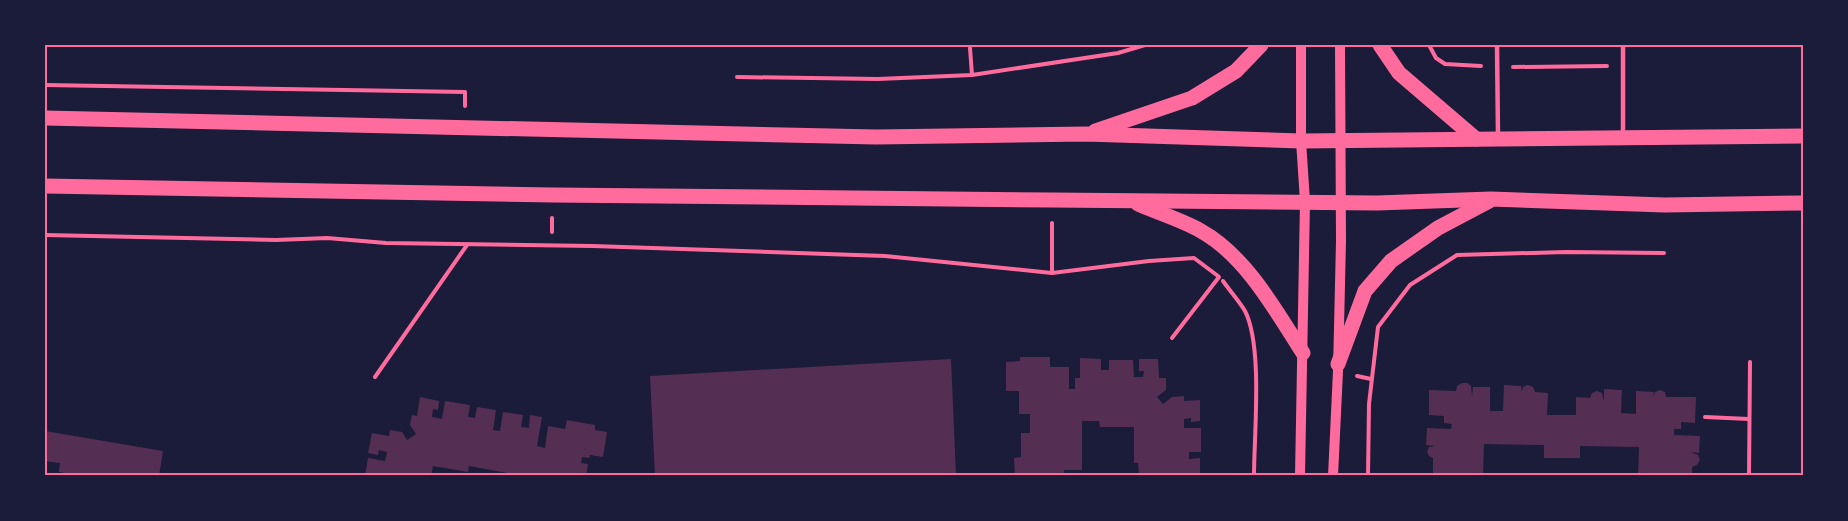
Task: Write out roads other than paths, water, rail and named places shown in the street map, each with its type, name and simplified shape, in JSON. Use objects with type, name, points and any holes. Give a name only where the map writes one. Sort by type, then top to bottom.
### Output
[{"type":"main road","points":[[1086,134],[1192,98],[1236,71],[1262,45]]},
{"type":"main road","points":[[1380,45],[1399,73],[1476,139]]},
{"type":"main road","points":[[45,118],[876,137],[1086,134],[1301,141],[1803,135]]},
{"type":"main road","points":[[45,186],[553,195],[1129,201],[1342,202],[1491,199],[1665,206],[1803,202]]},
{"type":"main road","points":[[1338,364],[1365,291],[1391,261],[1438,228],[1491,199]]},
{"type":"main road","points":[[1129,201],[1202,231],[1238,258],[1269,300],[1303,353]]},
{"type":"street","points":[[1300,476],[1305,201],[1301,141],[1301,45]]},
{"type":"street","points":[[1334,476],[1342,202],[1340,45]]},
{"type":"lane","points":[[1497,45],[1498,139]]},
{"type":"lane","points":[[1623,45],[1623,138]]}]
